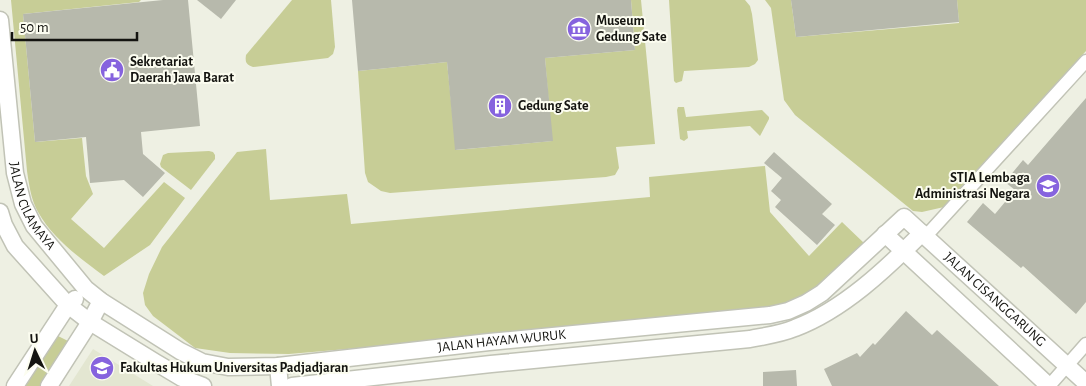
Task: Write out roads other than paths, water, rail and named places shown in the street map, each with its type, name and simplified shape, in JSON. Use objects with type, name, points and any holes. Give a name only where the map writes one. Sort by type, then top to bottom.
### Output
[{"type":"street","name":"JALAN CILAMAYA","points":[[0,20],[7,156],[15,173],[23,204],[34,226],[86,289]]},
{"type":"street","name":"JALAN HAYAM WURUK","points":[[292,386],[682,344],[750,339],[795,328],[822,316],[849,298],[924,235],[1086,61]]},
{"type":"street","name":"JALAN CILAMAYA","points":[[0,212],[4,225],[24,258],[68,305],[90,322]]},
{"type":"street","name":"JALAN HAYAM WURUK","points":[[86,289],[101,301],[180,351],[202,362],[228,367],[278,366],[489,342],[770,315],[788,311],[822,293],[904,217]]},
{"type":"street","name":"JALAN CISANGGARUNG","points":[[904,217],[1066,367],[1086,383]]},
{"type":"street","name":"JALAN CISANGGARUNG","points":[[885,234],[1049,386]]},
{"type":"street","points":[[24,258],[46,242]]},
{"type":"street","points":[[15,386],[68,305],[86,289]]},
{"type":"street","points":[[49,386],[90,322],[101,301]]},
{"type":"street","points":[[90,322],[182,378],[203,386]]},
{"type":"street","points":[[680,324],[682,344]]},
{"type":"street","points":[[489,342],[491,364]]},
{"type":"street","points":[[1049,386],[1086,344]]},
{"type":"street","points":[[278,366],[280,386]]},
{"type":"place","name":"Museum Gedung Sate","points":[[579,29]]},
{"type":"place","name":"Sekretariat Daerah Jawa Barat","points":[[112,70]]},
{"type":"place","name":"Gedung Sate","points":[[500,106]]},
{"type":"place","name":"STIA Lembaga Administrasi Negara","points":[[1048,186]]},
{"type":"place","name":"Fakultas Hukum Universitas Padjadjaran","points":[[102,368]]}]
